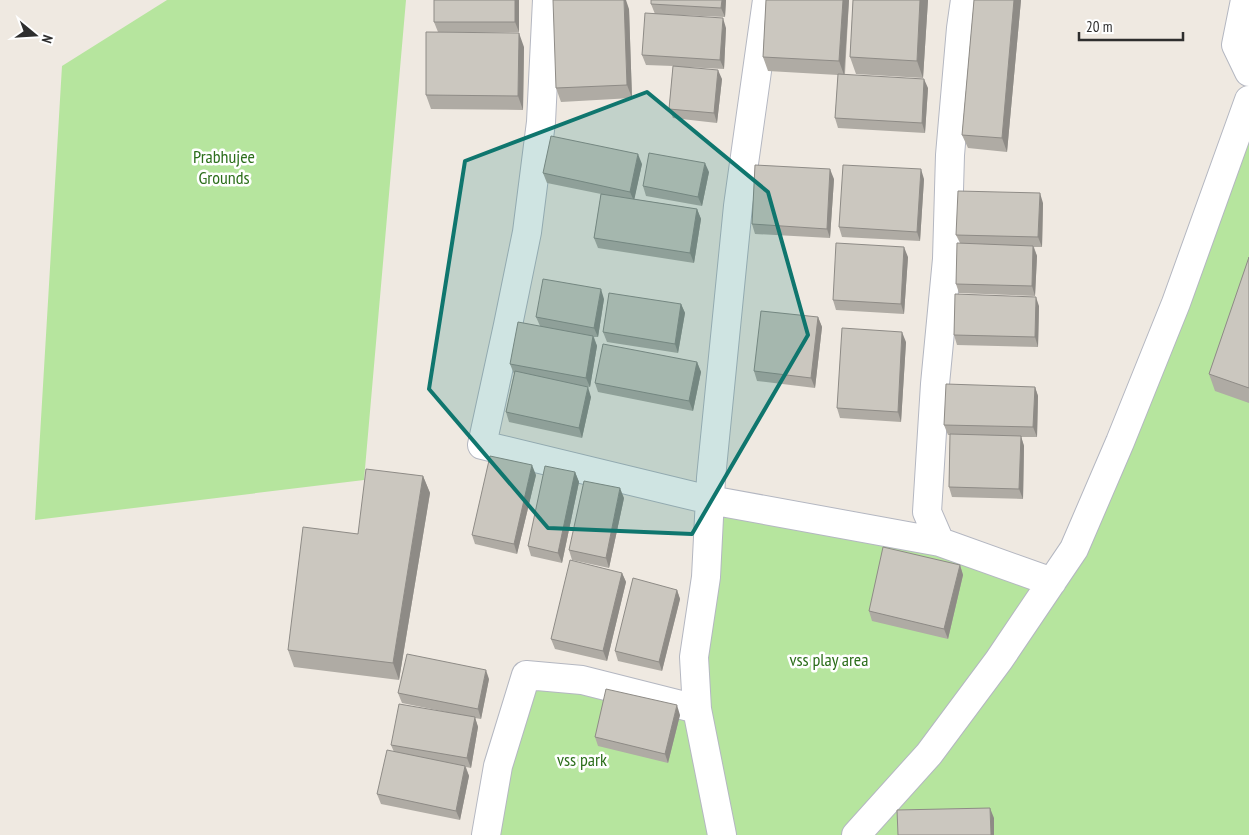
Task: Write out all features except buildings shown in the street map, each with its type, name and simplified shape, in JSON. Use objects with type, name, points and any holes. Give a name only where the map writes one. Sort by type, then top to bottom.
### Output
[{"type":"street","points":[[547,0],[541,122],[527,232],[482,445],[710,500],[940,542],[1052,582]]},
{"type":"street","points":[[722,835],[697,710],[694,657],[706,577],[711,478],[738,206],[767,0]]},
{"type":"street","points":[[940,542],[926,512],[935,384],[947,259],[950,155],[965,0]]},
{"type":"street","points":[[1245,0],[1236,45],[1249,72]]},
{"type":"street","points":[[856,835],[928,754],[999,660],[1074,549],[1120,442],[1176,302],[1249,100]]},
{"type":"street","points":[[486,835],[498,766],[526,675],[582,680],[697,710]]},
{"type":"highlighted area","points":[[647,92],[768,192],[808,335],[692,534],[548,528],[429,389],[465,161]]},
{"type":"green space","name":"Prabhujee Grounds","points":[[167,0],[406,0],[364,480],[35,520],[62,66]]},
{"type":"green space","points":[[1249,122],[1249,835],[868,835],[1031,628]]},
{"type":"green space","name":"vss play area","points":[[715,505],[830,527],[1048,583],[849,835],[727,835],[703,721]]},
{"type":"green space","name":"vss park","points":[[528,675],[697,709],[723,835],[489,835]]}]
